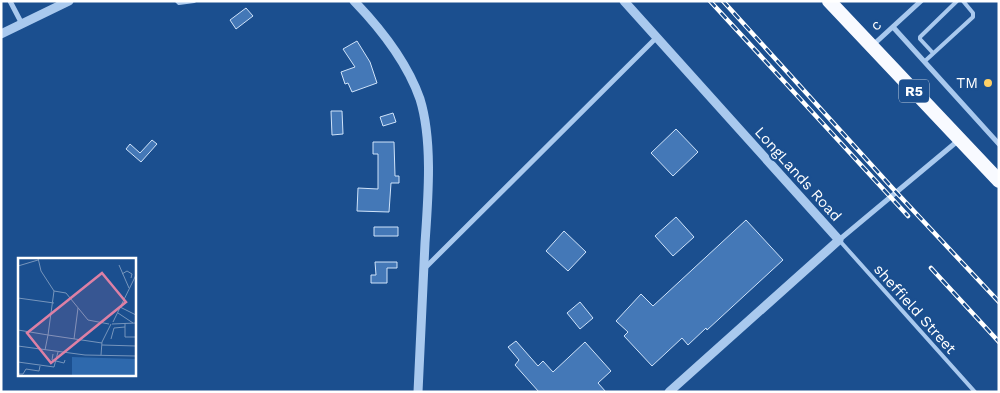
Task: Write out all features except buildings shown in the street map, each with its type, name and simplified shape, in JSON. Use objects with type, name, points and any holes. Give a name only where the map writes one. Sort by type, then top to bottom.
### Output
[{"type":"highway","name":"R5","points":[[829,1],[999,181]]},
{"type":"street","points":[[10,1],[22,24]]},
{"type":"street","points":[[1,34],[70,1]]},
{"type":"street","points":[[354,1],[402,61],[420,99],[424,116],[428,190],[418,392]]},
{"type":"street","name":"LongLands Road","points":[[624,1],[838,240],[669,392]]},
{"type":"street","name":"c","points":[[871,47],[920,1]]},
{"type":"street","points":[[893,27],[999,144]]},
{"type":"street","points":[[424,270],[657,37]]},
{"type":"street","points":[[838,240],[960,139]]},
{"type":"lane","points":[[177,1],[179,3],[194,1]]},
{"type":"lane","points":[[933,53],[920,37],[957,1]]},
{"type":"lane","points":[[924,62],[972,17],[973,13],[963,1]]},
{"type":"lane","name":"sheffield Street","points":[[838,240],[975,392]]},
{"type":"railway","points":[[710,1],[908,216]]},
{"type":"railway","points":[[723,1],[896,192],[999,302]]},
{"type":"railway","points":[[931,268],[999,342]]},
{"type":"place","name":"TM","points":[[988,83]]}]
